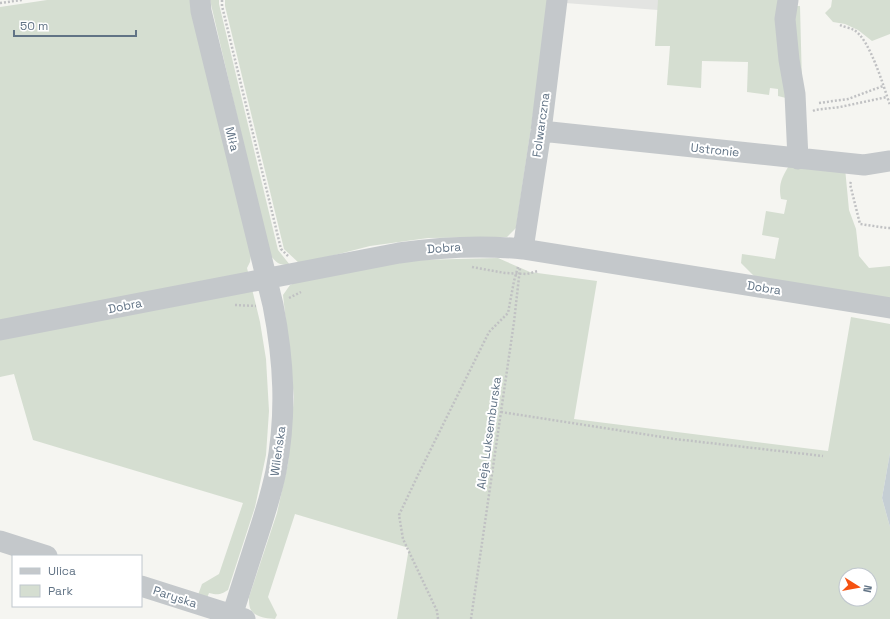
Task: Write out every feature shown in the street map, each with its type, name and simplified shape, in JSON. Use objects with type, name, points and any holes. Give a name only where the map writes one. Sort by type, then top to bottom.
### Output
[{"type":"street","name":"Miła","points":[[200,0],[201,10],[266,278]]},
{"type":"street","name":"Folwarczna","points":[[523,249],[541,131],[557,0]]},
{"type":"street","points":[[788,0],[785,19],[789,60],[795,94],[798,159]]},
{"type":"street","name":"Ustronie","points":[[541,131],[864,166],[890,162]]},
{"type":"street","name":"Dobra","points":[[0,330],[392,254],[426,249],[483,246],[523,249],[890,308]]},
{"type":"street","name":"Wileńska","points":[[236,618],[269,502],[281,439],[283,406],[281,355],[278,330],[266,278]]},
{"type":"street","points":[[0,541],[44,555]]},
{"type":"street","name":"Paryska","points":[[142,586],[236,618]]},
{"type":"path","points":[[0,3],[22,0]]},
{"type":"path","points":[[222,0],[222,6],[281,249],[295,264],[299,272]]},
{"type":"path","points":[[840,25],[855,31],[865,42],[874,61],[890,105]]},
{"type":"path","points":[[819,103],[848,99],[883,86]]},
{"type":"path","points":[[796,117],[806,116],[815,110],[887,97]]},
{"type":"path","points":[[853,164],[850,184],[860,224],[890,228]]},
{"type":"path","points":[[438,619],[438,611],[404,539],[399,515],[489,332],[508,313],[514,281],[523,249]]},
{"type":"path","name":"Aleja Luksemburska","points":[[471,619],[514,322],[523,249]]},
{"type":"path","points":[[520,274],[544,270]]},
{"type":"path","points":[[501,412],[675,440],[823,456]]},
{"type":"shaded area","points":[[566,0],[658,0],[658,10],[565,3]]},
{"type":"shaded area","points":[[890,453],[890,527],[882,498]]},
{"type":"green space","points":[[47,0],[191,0],[251,255],[247,268],[260,322],[266,359],[269,411],[266,455],[255,507],[228,590],[219,594],[209,593],[207,598],[198,595],[202,584],[219,574],[243,503],[33,440],[14,374],[0,377],[0,7]]},
{"type":"green space","points":[[210,0],[219,0],[278,250],[290,265],[278,263],[269,254]]},
{"type":"green space","points":[[225,0],[550,0],[516,228],[507,237],[428,238],[370,246],[300,264],[284,249],[225,6]]},
{"type":"green space","points":[[658,0],[782,0],[786,98],[778,96],[778,89],[770,88],[769,95],[747,92],[748,62],[702,61],[701,88],[667,85],[670,46],[655,46]]},
{"type":"green space","points":[[832,0],[890,0],[890,34],[872,41],[858,30],[845,24],[833,22],[825,13],[831,7]]},
{"type":"green space","points":[[794,6],[800,6],[802,84],[797,85]]},
{"type":"green space","points":[[790,164],[845,168],[849,210],[856,229],[859,256],[869,268],[890,266],[890,301],[756,278],[741,263],[742,254],[775,259],[779,238],[762,235],[766,211],[784,214],[787,200],[781,199],[780,185]]},
{"type":"green space","points":[[498,258],[530,272],[597,281],[574,419],[828,451],[851,317],[890,324],[890,453],[882,498],[890,527],[890,619],[397,619],[409,548],[295,514],[268,597],[277,615],[275,619],[265,618],[255,614],[250,609],[249,597],[277,513],[288,463],[294,397],[283,295],[290,285],[309,277],[417,260]]}]
